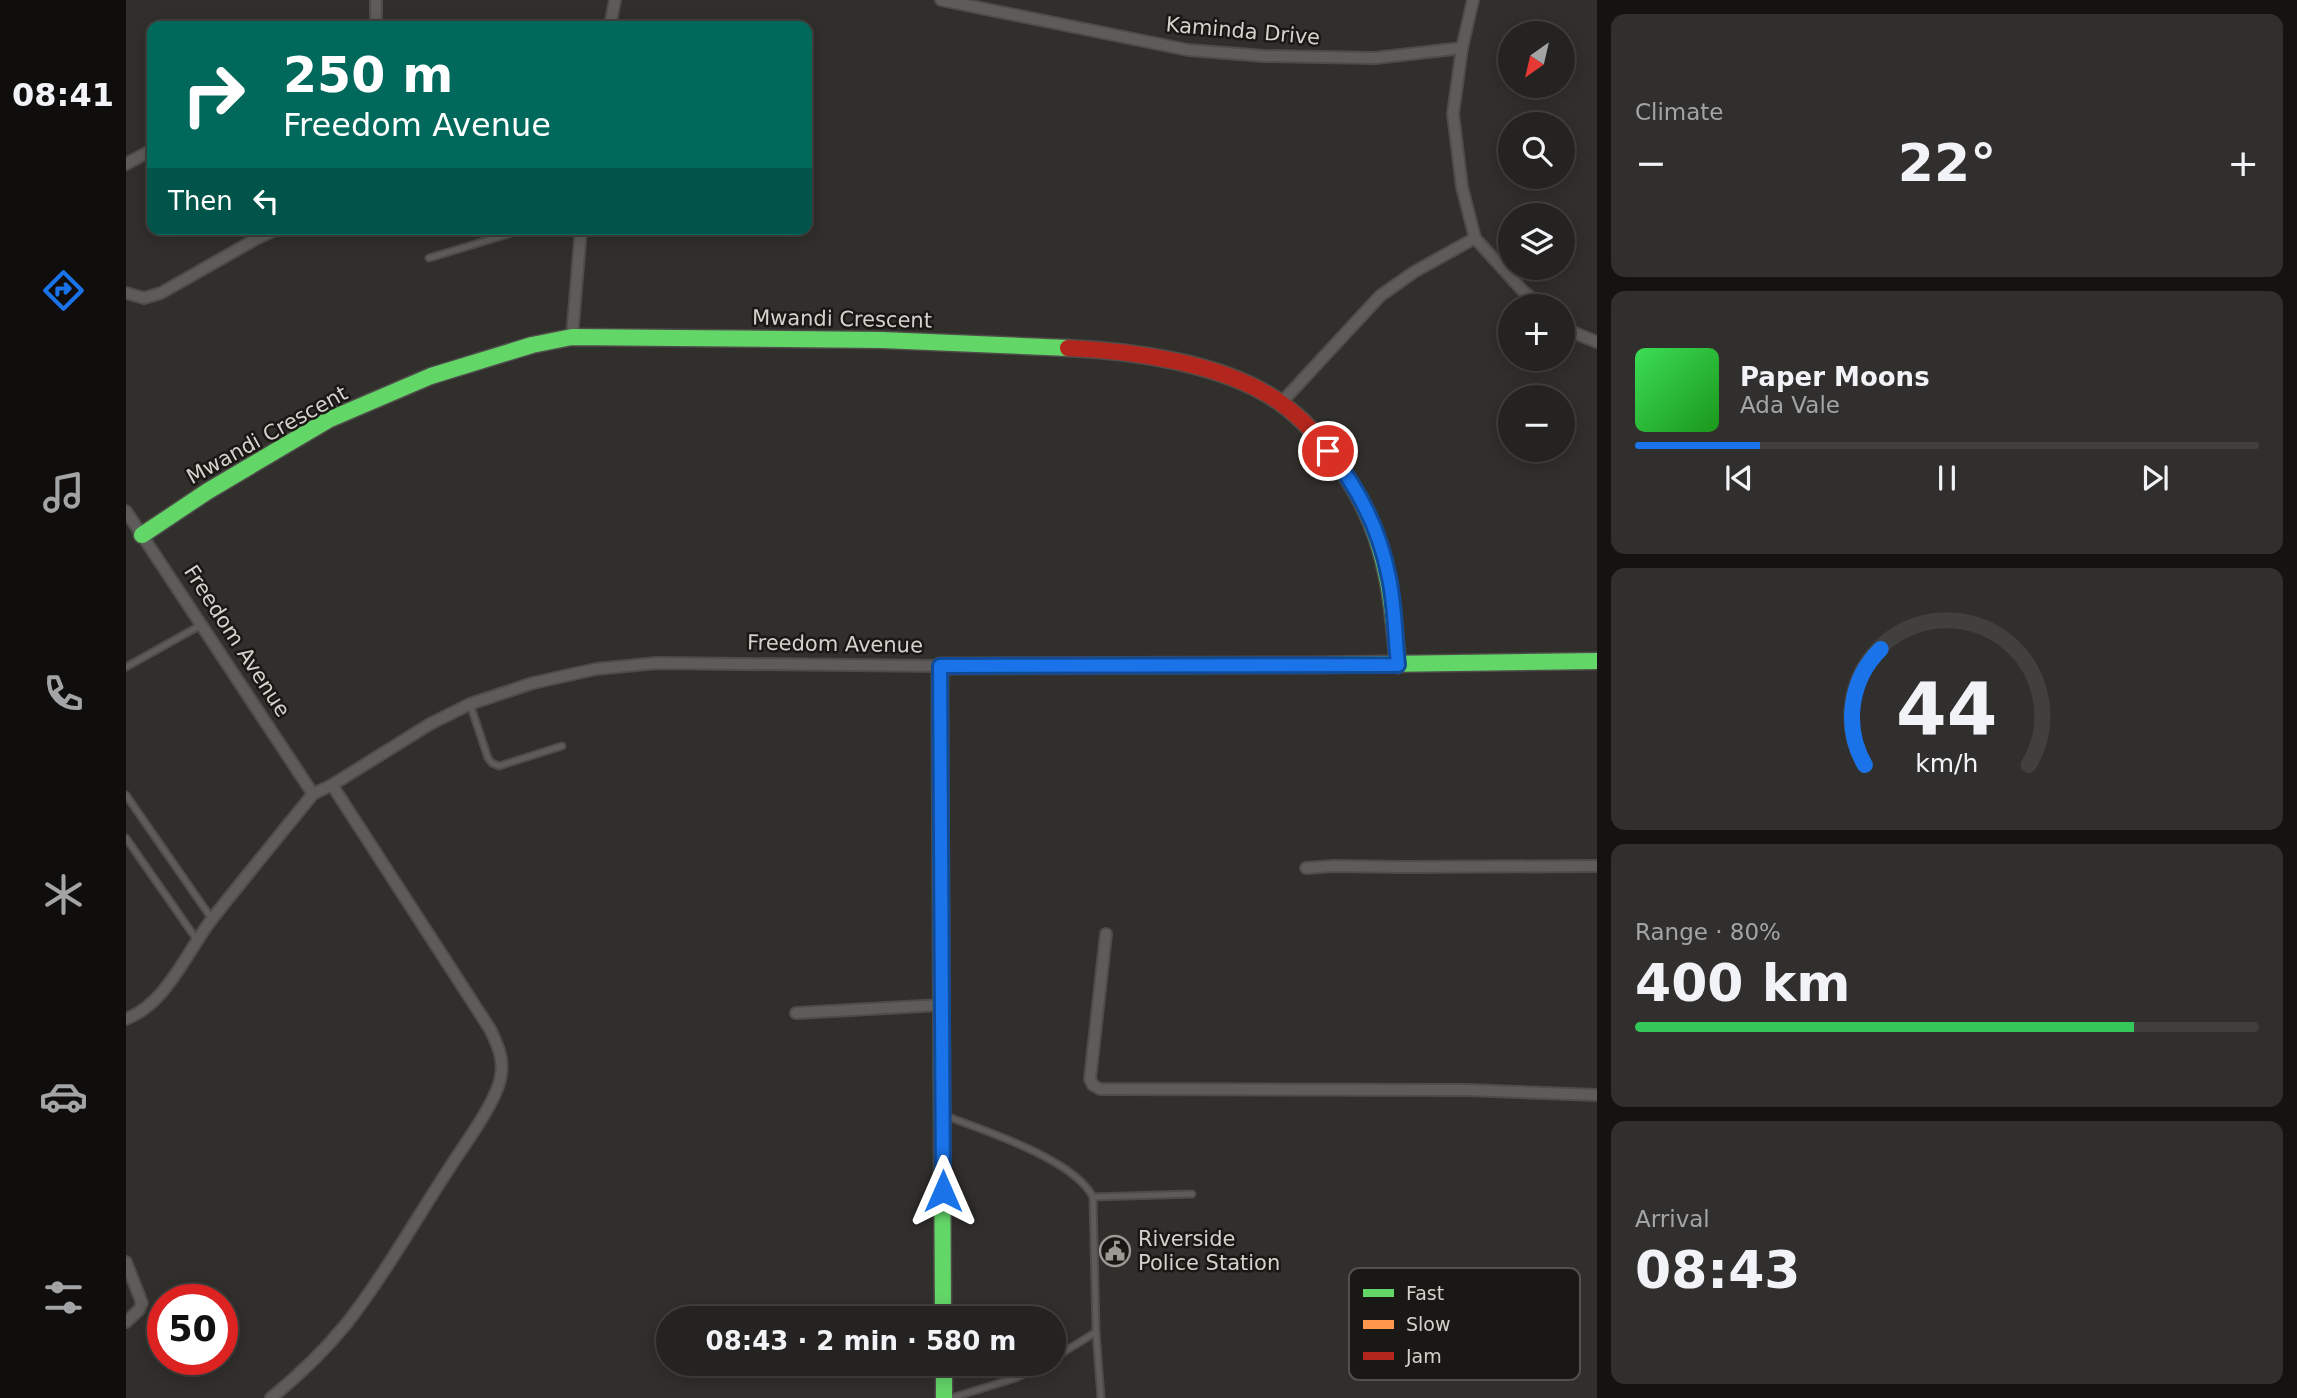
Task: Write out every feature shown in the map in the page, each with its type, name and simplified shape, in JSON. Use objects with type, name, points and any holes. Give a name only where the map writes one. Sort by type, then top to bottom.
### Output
[{"type":"street","points":[[376,0],[376,21]]},
{"type":"street","points":[[611,21],[615,0]]},
{"type":"street","name":"Kaminda Drive","points":[[941,0],[1188,50],[1264,56],[1375,58],[1462,48]]},
{"type":"street","points":[[1473,0],[1462,48],[1453,114],[1462,187],[1475,238],[1527,294]]},
{"type":"street","points":[[126,164],[147,153]]},
{"type":"street","points":[[126,293],[144,298],[161,293],[264,235]]},
{"type":"street","points":[[572,337],[580,235]]},
{"type":"street","points":[[1281,403],[1380,296],[1414,272],[1475,238]]},
{"type":"street","points":[[1575,333],[1597,342]]},
{"type":"street","name":"Mwandi Crescent","points":[[142,535],[208,491],[328,420],[431,376],[532,345],[572,337],[911,340],[1117,351],[1175,360],[1216,372],[1252,387],[1281,403],[1314,434],[1342,467],[1363,502],[1379,541],[1389,578],[1398,665]]},
{"type":"street","name":"Freedom Avenue","points":[[126,511],[313,794]]},
{"type":"street","name":"Freedom Avenue","points":[[126,1019],[137,1015],[162,993],[212,920],[313,794],[430,724],[470,704],[533,683],[596,669],[657,663],[940,666],[1398,665],[1597,661]]},
{"type":"street","points":[[940,666],[943,1306]]},
{"type":"street","points":[[271,1398],[345,1325],[377,1281],[472,1133],[502,1076],[501,1056],[490,1029],[332,785]]},
{"type":"street","points":[[1306,868],[1597,866]]},
{"type":"street","points":[[1106,934],[1090,1079],[1100,1089],[1467,1090],[1597,1095]]},
{"type":"street","points":[[796,1013],[941,1005]]},
{"type":"street","points":[[126,1262],[142,1303],[139,1310],[126,1322]]},
{"type":"street","points":[[944,1376],[944,1398]]},
{"type":"lane","points":[[429,258],[505,235]]},
{"type":"lane","points":[[126,667],[201,625]]},
{"type":"lane","points":[[470,704],[492,763],[499,766],[562,746]]},
{"type":"lane","points":[[126,795],[212,920]]},
{"type":"lane","points":[[126,838],[197,940]]},
{"type":"lane","points":[[942,1115],[1039,1155],[1070,1172],[1087,1186],[1093,1197],[1096,1332],[1101,1398]]},
{"type":"lane","points":[[1093,1197],[1192,1194]]},
{"type":"lane","points":[[1066,1351],[1096,1332]]},
{"type":"lane","points":[[951,1398],[1020,1376]]},
{"type":"traffic: fast","points":[[142,535],[208,491],[328,420],[431,376],[532,345],[572,337],[882,340],[1068,348]]},
{"type":"traffic: fast","points":[[1360,499],[1377,539],[1388,580],[1398,665]]},
{"type":"traffic: fast","points":[[1314,665],[1597,661]]},
{"type":"traffic: fast","points":[[940,709],[943,1306]]},
{"type":"traffic: fast","points":[[944,1376],[944,1398]]},
{"type":"traffic: slow","points":[[940,709],[940,666],[1314,665]]},
{"type":"traffic: jam","points":[[1068,348],[1121,352],[1177,361],[1205,368],[1256,388],[1291,411],[1314,433],[1334,458],[1360,499]]},
{"type":"place","name":"Riverside Police Station","points":[[1115,1251]]},
{"type":"route","points":[[943,1191],[940,666],[1398,665],[1389,578],[1379,541],[1363,502],[1342,467],[1328,451]]}]
